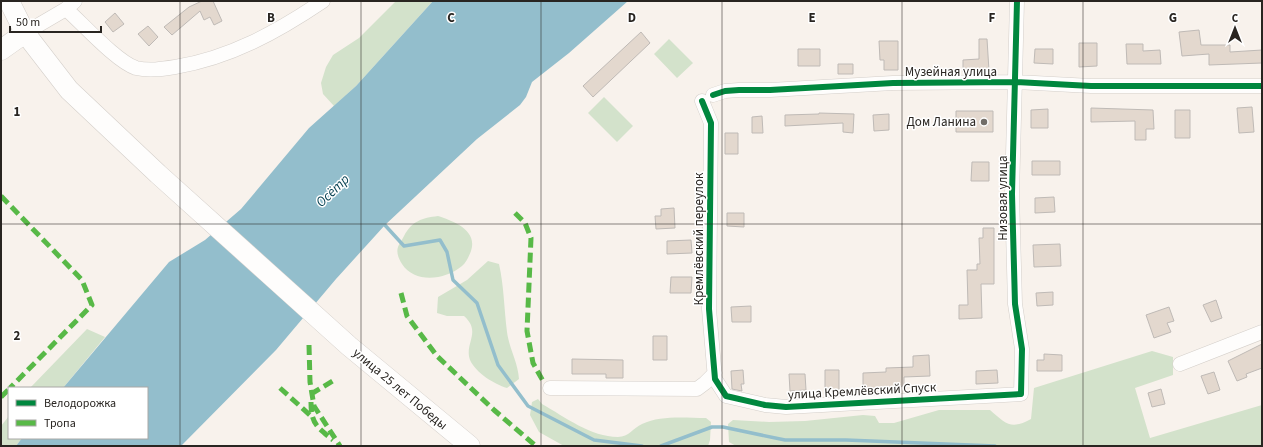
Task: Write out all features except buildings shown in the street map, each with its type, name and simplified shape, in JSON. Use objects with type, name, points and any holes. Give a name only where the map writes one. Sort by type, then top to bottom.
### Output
[{"type":"main road","name":"улица 25 лет Победы","points":[[9,1],[26,33],[69,90],[158,174],[349,346],[470,446]]},
{"type":"main road","points":[[1,50],[26,33]]},
{"type":"street","points":[[26,33],[71,5],[116,56],[135,68],[154,70],[195,64],[241,49],[287,25],[323,1]]},
{"type":"street","name":"Низовая улица","points":[[1017,1],[1012,194],[1015,304],[1022,349],[1021,394]]},
{"type":"street","name":"Музейная улица","points":[[707,98],[725,91],[893,83],[1016,82],[1091,86],[1262,86]]},
{"type":"street","name":"Кремлёвский переулок","points":[[707,98],[711,123],[709,309],[715,376]]},
{"type":"street","points":[[1180,364],[1262,332]]},
{"type":"street","points":[[550,388],[697,389],[715,376]]},
{"type":"street","name":"улица Кремлёвский Спуск","points":[[715,376],[726,396],[765,405],[786,407],[1021,394]]},
{"type":"green space","points":[[396,1],[433,1],[356,86],[334,106],[323,94],[321,83],[326,67],[333,55],[359,38]]},
{"type":"green space","points":[[669,39],[693,63],[677,78],[654,54]]},
{"type":"green space","points":[[604,97],[633,126],[617,142],[588,113]]},
{"type":"green space","points":[[438,216],[457,224],[468,232],[471,237],[471,251],[463,265],[455,271],[439,277],[430,278],[414,275],[402,264],[398,254],[398,246],[410,227],[418,221]]},
{"type":"green space","points":[[488,261],[499,264],[507,332],[519,379],[507,388],[497,384],[481,374],[470,360],[469,348],[472,338],[472,327],[464,316],[447,316],[437,313],[438,297],[467,280]]},
{"type":"green space","points":[[87,329],[105,337],[64,387],[31,387]]},
{"type":"green space","points":[[1152,351],[1173,357],[1173,375],[1135,388],[1150,438],[1262,405],[1262,446],[736,446],[729,442],[728,424],[733,420],[769,422],[805,421],[863,415],[875,416],[879,423],[894,423],[939,410],[990,410],[1000,419],[1009,424],[1018,424],[1031,419],[1034,388]]},
{"type":"green space","points":[[538,399],[542,404],[578,425],[598,434],[608,436],[625,436],[642,424],[657,419],[706,418],[711,422],[710,440],[708,446],[564,446],[539,432],[530,415],[532,402]]},
{"type":"green space","points":[[8,417],[8,439],[21,439],[16,446],[1,446],[1,426]]},
{"type":"water","name":"Осётр","points":[[433,1],[628,1],[569,53],[532,82],[526,97],[520,105],[477,139],[385,225],[336,279],[276,350],[181,446],[16,446],[21,439],[148,439],[148,387],[64,387],[169,262],[205,240],[241,209],[309,128],[356,86]]},
{"type":"waterway","points":[[383,223],[404,246],[440,240],[447,252],[453,280],[477,303],[498,365],[528,406],[594,440],[642,446]]},
{"type":"waterway","points":[[661,446],[712,427],[723,427],[785,440],[846,440],[995,446]]},
{"type":"marked path","points":[[1,196],[82,280],[92,305],[11,387]]},
{"type":"marked path","points":[[515,213],[525,223],[531,238],[527,331],[533,363],[543,381]]},
{"type":"marked path","points":[[401,293],[407,316],[437,356],[494,410],[536,446]]},
{"type":"marked path","points":[[309,345],[310,382],[314,406],[340,446]]},
{"type":"marked path","points":[[311,394],[336,379]]},
{"type":"marked path","points":[[280,388],[311,416]]},
{"type":"marked path","points":[[1,397],[8,390]]},
{"type":"marked path","points":[[311,402],[312,415],[316,424],[333,440]]},
{"type":"cycle path","points":[[702,101],[711,123],[709,309],[715,379],[726,396],[765,405],[786,407],[1021,394],[1022,349],[1015,304],[1012,194],[1017,1]]},
{"type":"cycle path","points":[[713,95],[725,91],[739,90],[770,90],[893,83],[1016,82],[1091,86],[1262,86]]},
{"type":"place","name":"Дом Ланина","points":[[984,122]]}]
